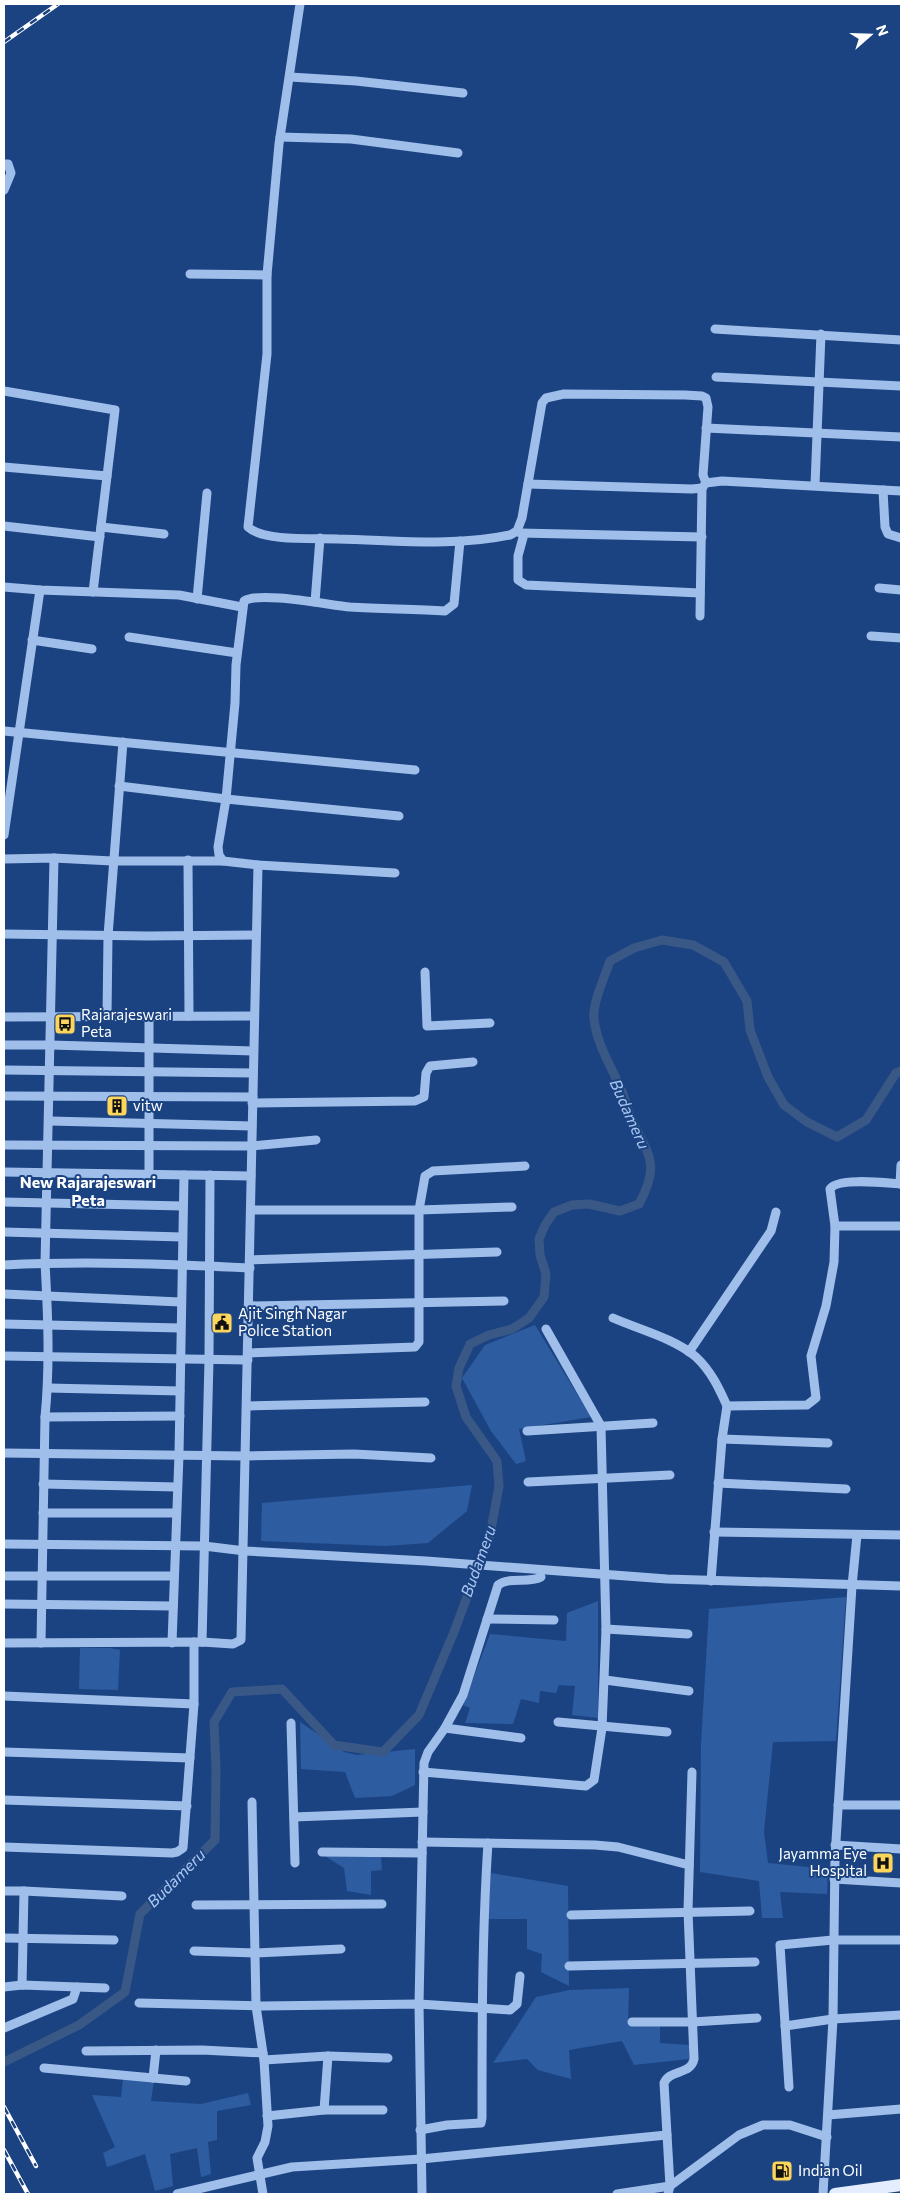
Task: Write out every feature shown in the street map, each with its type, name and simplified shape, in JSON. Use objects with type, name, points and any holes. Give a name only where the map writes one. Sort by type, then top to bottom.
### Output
[{"type":"main road","points":[[835,2194],[901,2185]]},
{"type":"street","points":[[300,4],[280,137],[267,276],[267,354],[248,527],[257,533],[270,536],[413,542],[460,541],[521,533],[702,537]]},
{"type":"street","points":[[290,77],[356,81],[463,93]]},
{"type":"street","points":[[280,137],[351,139],[458,152]]},
{"type":"street","points":[[4,164],[8,164],[11,173],[4,190]]},
{"type":"street","points":[[190,274],[267,276]]},
{"type":"street","points":[[715,329],[901,340]]},
{"type":"street","points":[[816,486],[821,334]]},
{"type":"street","points":[[716,377],[901,386]]},
{"type":"street","points":[[4,391],[116,410],[93,592]]},
{"type":"street","points":[[700,593],[526,585],[518,580],[516,566],[542,403],[551,396],[564,394],[702,396],[706,398],[708,408],[703,464],[700,616]]},
{"type":"street","points":[[706,428],[901,437]]},
{"type":"street","points":[[4,467],[107,476]]},
{"type":"street","points":[[528,484],[704,486],[722,481],[901,491]]},
{"type":"street","points":[[883,490],[885,527],[888,534],[901,538]]},
{"type":"street","points":[[197,599],[207,493]]},
{"type":"street","points":[[4,526],[100,537]]},
{"type":"street","points":[[101,527],[164,534]]},
{"type":"street","points":[[315,602],[320,538]]},
{"type":"street","points":[[223,861],[218,846],[226,799],[237,653],[244,601],[256,597],[349,607],[450,609],[454,604],[460,541]]},
{"type":"street","points":[[4,587],[178,595],[242,607]]},
{"type":"street","points":[[879,588],[901,590]]},
{"type":"street","points":[[4,835],[40,590]]},
{"type":"street","points":[[871,636],[901,638]]},
{"type":"street","points":[[129,637],[237,653]]},
{"type":"street","points":[[32,640],[92,649]]},
{"type":"street","points":[[4,731],[415,770]]},
{"type":"street","points":[[107,1016],[108,936],[112,861],[122,742]]},
{"type":"street","points":[[119,786],[226,799],[400,816]]},
{"type":"street","points":[[40,1643],[44,1417],[48,1388],[46,1263],[48,1233],[46,1202],[50,1122],[54,858]]},
{"type":"street","points":[[4,859],[223,861],[258,865],[395,872]]},
{"type":"street","points":[[188,860],[189,1016]]},
{"type":"street","points":[[4,1643],[198,1642],[233,1644],[241,1640],[245,1551],[245,1456],[248,1406],[255,935],[258,865]]},
{"type":"street","points":[[4,934],[108,936],[255,935]]},
{"type":"street","points":[[424,972],[427,1026],[490,1023]]},
{"type":"street","points":[[149,1016],[150,1174]]},
{"type":"street","points":[[4,1017],[254,1016]]},
{"type":"street","points":[[4,1046],[51,1045],[253,1051]]},
{"type":"street","points":[[4,1096],[415,1101],[424,1097],[426,1073],[430,1066],[474,1062]]},
{"type":"street","points":[[4,1070],[253,1073]]},
{"type":"street","points":[[50,1122],[252,1126]]},
{"type":"street","points":[[4,1145],[252,1146],[316,1140]]},
{"type":"street","points":[[727,1406],[807,1406],[816,1398],[811,1356],[822,1325],[834,1262],[835,1226],[829,1194],[832,1185],[842,1182],[900,1184],[901,1165]]},
{"type":"street","points":[[4,1356],[209,1360],[415,1346],[419,1342],[420,1210],[423,1182],[429,1173],[525,1166]]},
{"type":"street","points":[[4,1172],[251,1176]]},
{"type":"street","points":[[172,1643],[180,1416],[179,1359],[184,1175]]},
{"type":"street","points":[[4,1847],[178,1852],[184,1845],[204,1546],[209,1360],[210,1175]]},
{"type":"street","points":[[4,1202],[182,1206]]},
{"type":"street","points":[[251,1210],[420,1210],[512,1206]]},
{"type":"street","points":[[689,1352],[771,1231],[776,1212]]},
{"type":"street","points":[[835,1226],[901,1226]]},
{"type":"street","points":[[4,1232],[182,1237]]},
{"type":"street","points":[[4,1265],[46,1263],[209,1266],[497,1252]]},
{"type":"street","points":[[4,1294],[180,1302]]},
{"type":"street","points":[[249,1306],[504,1302]]},
{"type":"street","points":[[612,1318],[689,1352],[707,1369],[717,1383],[727,1406],[722,1439],[710,1581]]},
{"type":"street","points":[[4,1324],[180,1328]]},
{"type":"street","points":[[423,1772],[586,1786],[594,1780],[602,1728],[605,1680],[606,1629],[601,1426],[546,1329]]},
{"type":"street","points":[[48,1388],[180,1391]]},
{"type":"street","points":[[248,1406],[425,1402]]},
{"type":"street","points":[[44,1417],[180,1416]]},
{"type":"street","points":[[527,1430],[652,1423]]},
{"type":"street","points":[[722,1439],[828,1443]]},
{"type":"street","points":[[4,1454],[245,1456],[354,1454],[430,1458]]},
{"type":"street","points":[[528,1482],[670,1475]]},
{"type":"street","points":[[718,1483],[846,1489]]},
{"type":"street","points":[[43,1484],[177,1487]]},
{"type":"street","points":[[43,1513],[176,1513]]},
{"type":"street","points":[[714,1532],[901,1535]]},
{"type":"street","points":[[823,2194],[833,2020],[835,1846],[857,1535]]},
{"type":"street","points":[[4,1544],[204,1546],[245,1551],[426,1561],[541,1573],[605,1574],[710,1581],[901,1586]]},
{"type":"street","points":[[422,2194],[419,2004],[423,1772],[428,1752],[445,1728],[464,1695],[498,1585],[502,1582],[537,1580],[541,1573]]},
{"type":"street","points":[[4,1576],[173,1576]]},
{"type":"street","points":[[4,1604],[173,1606]]},
{"type":"street","points":[[487,1619],[554,1620]]},
{"type":"street","points":[[606,1629],[688,1634]]},
{"type":"street","points":[[605,1680],[689,1691]]},
{"type":"street","points":[[4,1696],[194,1704]]},
{"type":"street","points":[[558,1722],[602,1728],[667,1732]]},
{"type":"street","points":[[291,1723],[295,1863]]},
{"type":"street","points":[[445,1728],[521,1738]]},
{"type":"street","points":[[4,1752],[190,1758]]},
{"type":"street","points":[[669,2190],[664,2083],[670,2076],[693,2065],[688,1911],[692,1772]]},
{"type":"street","points":[[4,1800],[187,1806]]},
{"type":"street","points":[[252,1802],[256,2006],[263,2056],[268,2135],[257,2158],[262,2194]]},
{"type":"street","points":[[838,1805],[901,1805]]},
{"type":"street","points":[[294,1817],[422,1812]]},
{"type":"street","points":[[422,1842],[618,1847],[689,1865]]},
{"type":"street","points":[[420,2130],[447,2125],[481,2123],[483,1916],[488,1843]]},
{"type":"street","points":[[835,1846],[901,1849]]},
{"type":"street","points":[[322,1852],[422,1853]]},
{"type":"street","points":[[834,1879],[901,1883]]},
{"type":"street","points":[[4,1891],[122,1896]]},
{"type":"street","points":[[22,1985],[24,1891]]},
{"type":"street","points":[[196,1905],[382,1904]]},
{"type":"street","points":[[571,1915],[750,1911]]},
{"type":"street","points":[[4,1938],[114,1940]]},
{"type":"street","points":[[789,2087],[780,1945],[833,1940],[901,1940]]},
{"type":"street","points":[[194,1951],[256,1954],[341,1949]]},
{"type":"street","points":[[569,1966],[754,1962]]},
{"type":"street","points":[[139,2003],[256,2006],[419,2004],[510,2010],[515,2007],[520,1976]]},
{"type":"street","points":[[4,1987],[22,1985],[105,1988]]},
{"type":"street","points":[[4,2028],[73,1999],[78,1987]]},
{"type":"street","points":[[785,2026],[901,2015]]},
{"type":"street","points":[[632,2022],[692,2022],[756,2018]]},
{"type":"street","points":[[152,2078],[156,2050]]},
{"type":"street","points":[[86,2051],[156,2050],[263,2056],[388,2058]]},
{"type":"street","points":[[324,2110],[328,2056]]},
{"type":"street","points":[[44,2068],[186,2081]]},
{"type":"street","points":[[828,2115],[901,2109]]},
{"type":"street","points":[[267,2116],[324,2110],[383,2110]]},
{"type":"street","points":[[617,2194],[669,2190],[739,2136],[763,2125],[790,2125],[827,2137]]},
{"type":"street","points":[[177,2194],[292,2167],[421,2159],[667,2135]]},
{"type":"shaded area","points":[[535,1325],[591,1417],[519,1429],[526,1461],[516,1464],[491,1431],[462,1378],[485,1345]]},
{"type":"shaded area","points":[[472,1485],[467,1511],[428,1543],[385,1546],[261,1541],[262,1503]]},
{"type":"shaded area","points":[[846,1597],[836,1741],[773,1742],[764,1832],[768,1863],[828,1869],[827,1894],[780,1892],[783,1918],[762,1918],[759,1881],[700,1872],[701,1744],[709,1609]]},
{"type":"shaded area","points":[[598,1601],[598,1718],[572,1715],[575,1686],[559,1685],[556,1693],[540,1691],[539,1703],[521,1699],[513,1724],[465,1723],[470,1708],[463,1705],[490,1634],[566,1641],[567,1613]]},
{"type":"shaded area","points":[[80,1648],[120,1650],[118,1690],[79,1689]]},
{"type":"shaded area","points":[[300,1722],[344,1752],[357,1755],[415,1749],[415,1785],[392,1796],[355,1798],[345,1772],[301,1769]]},
{"type":"shaded area","points":[[325,1856],[381,1857],[382,1870],[371,1871],[371,1895],[347,1891],[344,1868]]},
{"type":"shaded area","points":[[491,1873],[568,1886],[569,1986],[541,1972],[542,1954],[527,1949],[527,1919],[488,1919]]},
{"type":"shaded area","points":[[629,1988],[628,2025],[660,2026],[660,2043],[689,2045],[689,2059],[634,2065],[622,2041],[569,2050],[571,2079],[538,2070],[527,2059],[493,2063],[536,1997],[570,1990]]},
{"type":"shaded area","points":[[123,2079],[154,2081],[151,2101],[201,2104],[248,2093],[251,2105],[217,2111],[217,2140],[208,2142],[211,2174],[201,2177],[197,2148],[170,2154],[173,2186],[155,2191],[145,2154],[107,2167],[103,2153],[115,2147],[92,2095],[121,2097]]},
{"type":"waterway","name":"Budameru","points":[[4,2062],[79,2025],[125,1992],[140,1914],[215,1840],[216,1769],[214,1722],[232,1692],[282,1689],[334,1745],[383,1752],[419,1715],[454,1632],[490,1535],[499,1486],[497,1461],[466,1417],[456,1386],[459,1368],[470,1344],[489,1335],[512,1329],[529,1318],[544,1297],[546,1274],[540,1255],[539,1239],[545,1225],[554,1212],[572,1205],[589,1204],[620,1211],[639,1204],[650,1178],[650,1158],[604,1054],[594,1019],[599,990],[610,961],[634,948],[662,940],[693,945],[724,962],[747,1001],[750,1030],[768,1077],[784,1105],[807,1122],[837,1137],[866,1120],[896,1073],[901,1071]]},
{"type":"railway","points":[[4,42],[58,4]]},
{"type":"railway","points":[[4,2107],[36,2166]]},
{"type":"railway","points":[[4,2150],[28,2194]]},
{"type":"place","name":"Rajarajeswari Peta","points":[[65,1024]]},
{"type":"place","name":"vitw","points":[[117,1106]]},
{"type":"place","name":"Ajit Singh Nagar Police Station","points":[[222,1323]]},
{"type":"place","name":"Jayamma Eye Hospital","points":[[883,1863]]},
{"type":"place","name":"Indian Oil","points":[[782,2171]]},
{"type":"district","name":"New Rajarajeswari Peta","points":[[88,1191]]}]
